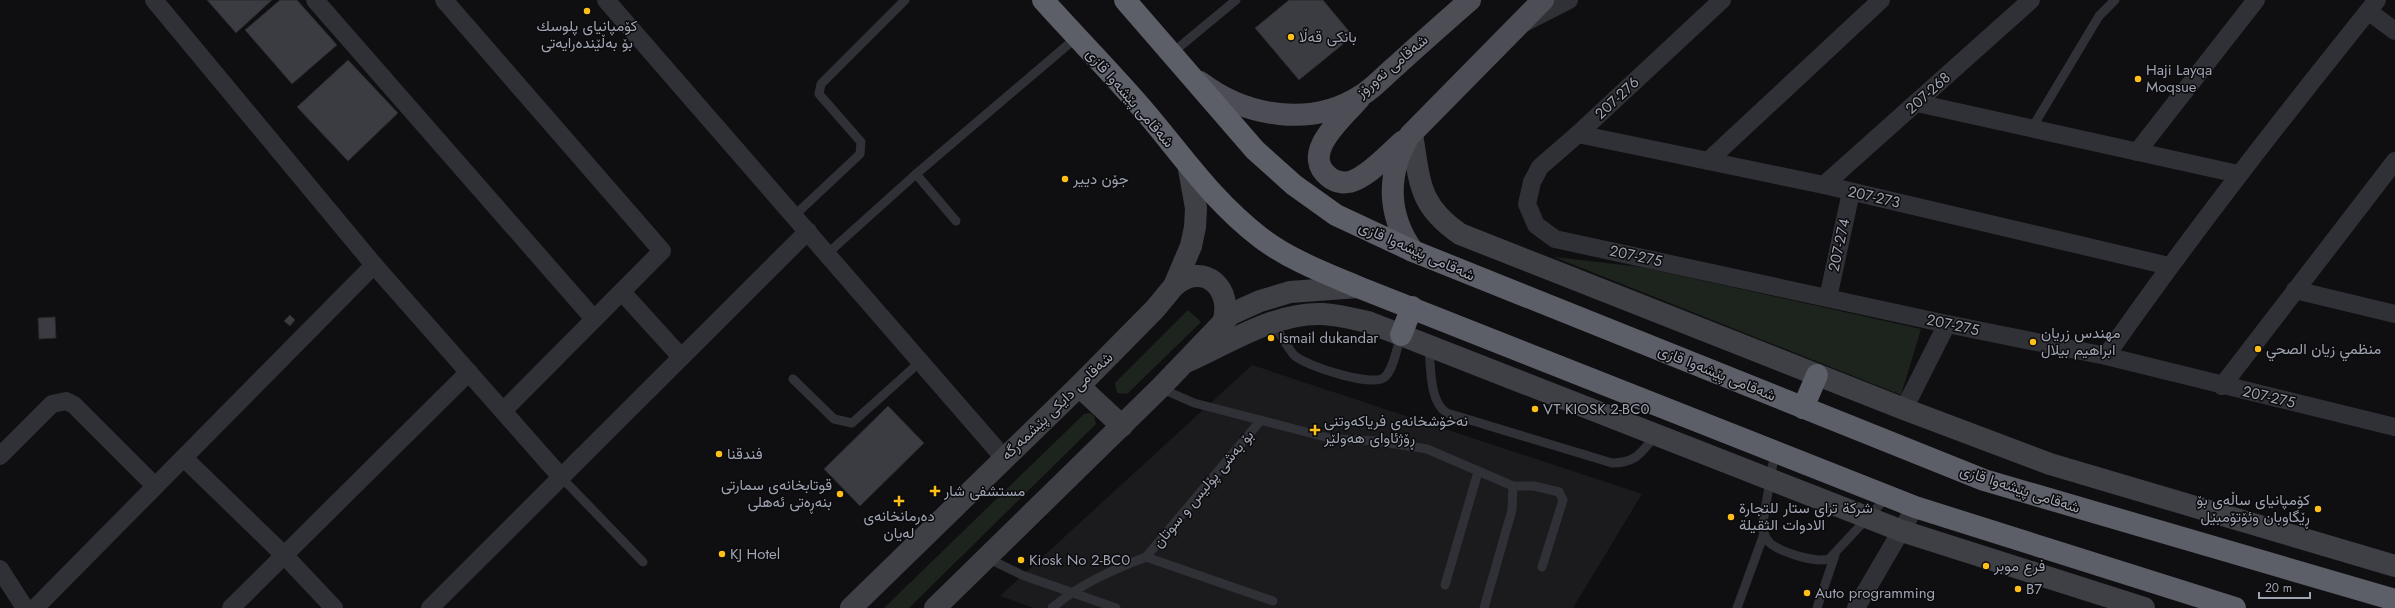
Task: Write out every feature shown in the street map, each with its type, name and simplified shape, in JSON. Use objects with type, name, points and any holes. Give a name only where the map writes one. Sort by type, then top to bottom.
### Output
[{"type":"highway","name":"شەقامی پێشەوا قازی","points":[[1043,0],[1147,114],[1190,169],[1221,204],[1262,238],[1304,264],[1358,287],[1412,307],[1916,507],[2235,608]]},
{"type":"highway","name":"شەقامی پێشەوا قازی","points":[[1124,0],[1194,78],[1255,150],[1294,185],[1336,215],[1413,251],[1984,480],[2395,600]]},
{"type":"highway","points":[[1401,335],[1412,307]]},
{"type":"highway","points":[[1803,408],[1817,375]]},
{"type":"main road","name":"شەقامی نەورۆز","points":[[1194,78],[1215,94],[1238,105],[1263,112],[1288,115],[1314,113],[1339,106],[1363,95],[1470,0]]},
{"type":"main road","points":[[1363,95],[1323,141],[1320,148],[1320,166],[1331,179],[1348,182],[1360,178],[1411,135],[1543,0]]},
{"type":"main road","points":[[1411,135],[1397,160],[1392,188],[1397,221],[1413,251]]},
{"type":"main road","points":[[1411,135],[1420,182],[1428,203],[1442,221],[1460,234],[1904,410],[2050,464],[2395,566]]},
{"type":"main road","name":"شەقامی دایکی پێشمەرگە","points":[[851,608],[1079,386],[1174,286],[1191,246],[1195,227],[1196,208],[1190,169]]},
{"type":"main road","points":[[1174,286],[1181,281],[1192,277],[1202,277],[1212,281],[1220,289],[1225,298],[1227,312],[1223,323]]},
{"type":"main road","points":[[935,608],[1122,426],[1186,362],[1231,314],[1274,296],[1298,292],[1358,287]]},
{"type":"main road","points":[[1186,362],[1272,322],[1306,315],[1323,314],[1368,322],[1902,530],[2144,608]]},
{"type":"main road","points":[[1079,386],[1122,426]]},
{"type":"street","points":[[154,0],[374,265],[561,477]]},
{"type":"street","points":[[315,0],[594,318]]},
{"type":"street","points":[[444,0],[662,251],[503,411]]},
{"type":"street","points":[[606,0],[795,215],[1004,458]]},
{"type":"street","points":[[1516,26],[1569,0]]},
{"type":"street","name":"207-276","points":[[1527,204],[1532,182],[1540,167],[1578,134],[1722,0]]},
{"type":"street","points":[[1708,161],[1881,0]]},
{"type":"street","points":[[2137,152],[2256,0]]},
{"type":"street","name":"207-268","points":[[1824,185],[2027,1]]},
{"type":"street","points":[[2106,356],[2169,266],[2238,174],[2372,5],[2395,32]]},
{"type":"street","points":[[1917,102],[2238,174]]},
{"type":"street","name":"207-273","points":[[1578,134],[1824,185],[2169,266]]},
{"type":"street","points":[[2222,386],[2395,161]]},
{"type":"street","name":"207-274","points":[[1828,298],[1851,192]]},
{"type":"street","name":"207-275","points":[[1527,204],[1536,225],[1555,239],[1947,324],[2106,356],[2222,386],[2395,427]]},
{"type":"street","points":[[430,608],[808,231]]},
{"type":"street","points":[[35,608],[374,265]]},
{"type":"street","points":[[2295,290],[2395,314]]},
{"type":"street","points":[[622,292],[681,357]]},
{"type":"street","points":[[1904,410],[1947,324]]},
{"type":"street","points":[[231,608],[469,372]]},
{"type":"street","points":[[0,456],[52,404],[66,400],[74,405],[155,486]]},
{"type":"street","points":[[184,458],[285,556],[334,608]]},
{"type":"street","points":[[1856,608],[1916,507]]},
{"type":"street","points":[[0,569],[24,608]]},
{"type":"lane","points":[[795,215],[860,154],[861,142],[819,94],[821,84],[905,0]]},
{"type":"lane","points":[[1172,53],[1236,0]]},
{"type":"lane","points":[[2032,128],[2099,16],[2115,0]]},
{"type":"lane","points":[[828,253],[916,174],[1077,37]]},
{"type":"lane","points":[[916,174],[956,221]]},
{"type":"lane","points":[[1272,322],[1296,356],[1332,373],[1374,382],[1384,378],[1390,369],[1401,335]]},
{"type":"lane","points":[[1429,346],[1436,400],[1442,409],[1447,413],[1612,463],[1624,463],[1636,459],[1657,434]]},
{"type":"lane","points":[[793,379],[834,419],[852,423],[921,361]]},
{"type":"lane","points":[[1160,388],[1194,403],[1333,439],[1377,441],[1426,448],[1513,486],[1534,486],[1559,492],[1563,500],[1542,567]]},
{"type":"lane","name":"بۆ بەشی پۆلیس و سوتان","points":[[1146,557],[1260,420]]},
{"type":"lane","points":[[1775,451],[1762,528],[1764,534],[1772,545],[1815,561],[1822,561],[1835,555]]},
{"type":"lane","points":[[1445,585],[1478,472]]},
{"type":"lane","points":[[561,477],[643,562]]},
{"type":"lane","points":[[1484,608],[1512,510],[1513,486]]},
{"type":"lane","points":[[1817,608],[1835,555],[1888,496]]},
{"type":"lane","points":[[1737,608],[1764,534]]},
{"type":"lane","points":[[1052,608],[1071,592],[1117,568],[1146,557],[1273,601]]},
{"type":"lane","points":[[986,558],[1022,576],[1116,608]]},
{"type":"shaded area","points":[[1554,257],[1641,267],[1921,329],[1901,395]]},
{"type":"shaded area","points":[[1188,310],[1201,322],[1127,394],[1117,393],[1115,383]]},
{"type":"shaded area","name":"نەخۆشخانەی فریاکەوتنی ڕۆژئاوای هەولێر","points":[[1252,365],[1642,494],[1573,608],[1034,608],[1000,596]]},
{"type":"shaded area","points":[[1090,413],[1094,416],[1096,424],[909,608],[884,608],[1084,414]]},
{"type":"building","points":[[207,0],[272,0],[236,33]]},
{"type":"building","points":[[280,0],[297,0],[337,45],[292,84],[245,30]]},
{"type":"building","points":[[1289,0],[1323,0],[1353,36],[1299,80],[1255,28]]},
{"type":"building","points":[[348,60],[398,113],[348,161],[297,107]]},
{"type":"building","points":[[290,315],[295,320],[290,326],[284,321]]},
{"type":"building","points":[[55,317],[56,338],[39,339],[38,318]]},
{"type":"building","points":[[888,406],[924,443],[860,506],[824,469]]},
{"type":"place","name":"کۆمپانیای پلوسك بۆ بەڵێندەرایەتی","points":[[587,11]]},
{"type":"place","name":"بانکی قەڵا","points":[[1291,37]]},
{"type":"place","name":"Haji Layqa Moqsue","points":[[2138,79]]},
{"type":"place","name":"جۆن دییر","points":[[1065,179]]},
{"type":"place","name":"Ismail dukandar","points":[[1271,338]]},
{"type":"place","name":"مهندس زريان ابراهيم بيلال","points":[[2033,342]]},
{"type":"place","name":"منظمي زيان الصحي","points":[[2258,349]]},
{"type":"place","name":"VT KIOSK 2-BC0","points":[[1535,409]]},
{"type":"place","name":"نەخۆشخانەی فریاکەوتنی ڕۆژئاوای هەولێر","points":[[1315,430]]},
{"type":"place","name":"فندقنا","points":[[719,454]]},
{"type":"place","name":"مستشفى شار","points":[[935,491]]},
{"type":"place","name":"قوتابخانەی سمارتی بنەڕەتی ئەهلی","points":[[840,494]]},
{"type":"place","name":"دەرمانخانەی لەیان","points":[[899,501]]},
{"type":"place","name":"کۆمپانیای ساڵەی بۆ ڕێگاوبان وئۆتۆمبێل","points":[[2318,509]]},
{"type":"place","name":"شركة ترای ستار للتجارة الادوات الثقيلة","points":[[1731,517]]},
{"type":"place","name":"KJ Hotel","points":[[722,554]]},
{"type":"place","name":"Kiosk No 2-BC0","points":[[1021,560]]},
{"type":"place","name":"فرع موبر","points":[[1986,566]]},
{"type":"place","name":"B7","points":[[2018,589]]},
{"type":"place","name":"Auto programming","points":[[1807,593]]}]
